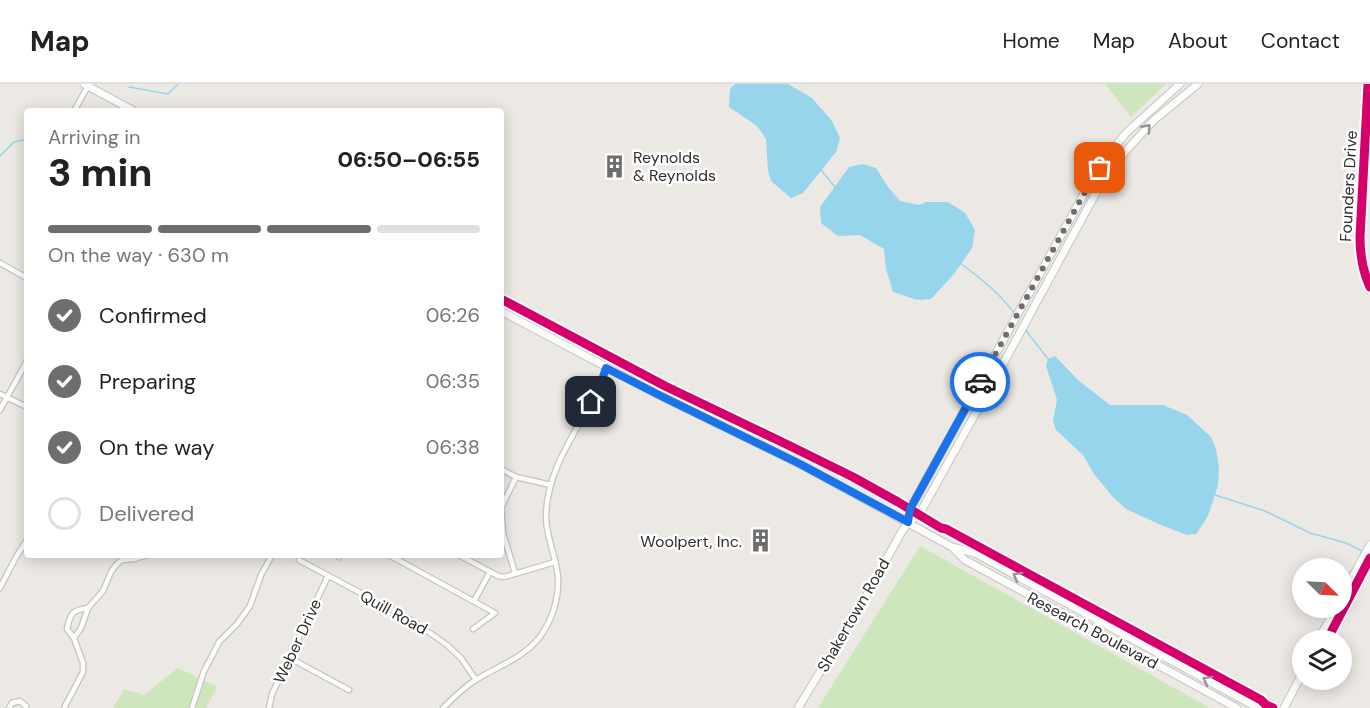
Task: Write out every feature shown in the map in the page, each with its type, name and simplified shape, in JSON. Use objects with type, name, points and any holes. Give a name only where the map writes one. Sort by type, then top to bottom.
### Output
[{"type":"main road","points":[[908,522],[910,509],[1091,181],[1108,155],[1126,134],[1180,84]]},
{"type":"main road","points":[[908,522],[919,515],[1096,191],[1124,153],[1154,120],[1198,84]]},
{"type":"main road","points":[[86,85],[128,108]]},
{"type":"main road","name":"Research Boulevard","points":[[504,313],[606,368],[800,464],[952,547],[975,553],[1258,708]]},
{"type":"main road","name":"Shakertown Road","points":[[798,708],[866,597],[908,522]]},
{"type":"main road","points":[[1352,578],[1370,545]]},
{"type":"main road","name":"Research Boulevard","points":[[952,547],[965,560],[1237,708]]},
{"type":"main road","points":[[1080,623],[1085,614]]},
{"type":"main road","points":[[1284,708],[1294,690]]},
{"type":"street","name":"Founders Drive","points":[[1368,84],[1360,250],[1363,271],[1370,287]]},
{"type":"street","points":[[75,108],[86,85]]},
{"type":"street","points":[[0,263],[24,276]]},
{"type":"street","points":[[0,410],[24,366]]},
{"type":"street","points":[[443,708],[457,693],[527,650],[538,638],[553,612],[558,576],[547,531],[546,515],[550,485],[601,383],[606,368]]},
{"type":"street","points":[[0,394],[24,406]]},
{"type":"street","points":[[504,471],[516,477],[550,485]]},
{"type":"street","points":[[504,502],[516,477]]},
{"type":"street","points":[[504,534],[515,573]]},
{"type":"street","points":[[0,588],[24,545]]},
{"type":"street","points":[[74,638],[81,628],[88,608],[103,591],[116,565],[122,560],[139,558]]},
{"type":"street","points":[[192,708],[204,671],[219,642],[237,624],[250,606],[261,575],[270,558]]},
{"type":"street","points":[[394,558],[495,613],[473,629]]},
{"type":"street","points":[[464,558],[504,577],[555,562]]},
{"type":"street","name":"Quill Road","points":[[299,561],[431,632],[461,658],[476,680]]},
{"type":"street","points":[[474,601],[490,572]]},
{"type":"street","name":"Weber Drive","points":[[269,708],[272,694],[328,576]]},
{"type":"street","points":[[64,708],[83,672],[83,663],[74,638],[67,629],[69,618],[78,609],[88,608]]},
{"type":"street","points":[[290,658],[349,690]]},
{"type":"street","points":[[9,708],[12,703],[20,701],[26,708]]},
{"type":"green space","points":[[1105,84],[1166,84],[1131,117]]},
{"type":"green space","points":[[920,546],[1210,708],[818,708]]},
{"type":"green space","points":[[178,668],[217,687],[206,708],[113,708],[124,689],[144,695]]},
{"type":"water","points":[[735,84],[788,84],[812,98],[832,121],[840,138],[836,152],[803,193],[791,198],[771,181],[766,139],[757,126],[729,107],[730,89]]},
{"type":"water","points":[[863,164],[876,168],[900,201],[919,205],[926,202],[948,202],[965,213],[975,230],[972,248],[954,274],[931,299],[917,300],[893,292],[886,269],[884,249],[860,235],[838,236],[821,223],[820,207],[849,167]]},
{"type":"water","points":[[1055,356],[1078,380],[1110,405],[1163,405],[1187,415],[1211,437],[1216,449],[1219,468],[1218,485],[1208,516],[1196,534],[1187,535],[1126,509],[1094,474],[1083,455],[1056,430],[1053,421],[1057,400],[1046,366],[1048,359]]},
{"type":"waterway","points":[[129,87],[168,94],[178,84]]},
{"type":"waterway","points":[[0,156],[14,142],[24,140]]},
{"type":"waterway","points":[[821,170],[835,187]]},
{"type":"waterway","points":[[961,264],[1003,299],[1015,314]]},
{"type":"waterway","points":[[1024,328],[1048,359]]},
{"type":"waterway","points":[[1215,495],[1265,511],[1310,533],[1346,543],[1362,551]]},
{"type":"cycle path","points":[[1368,84],[1360,250],[1370,287]]},
{"type":"cycle path","points":[[504,301],[665,386],[853,477],[941,528],[1273,708]]},
{"type":"cycle path","points":[[1332,630],[1370,558]]},
{"type":"way so far","points":[[980,382],[1100,168]]},
{"type":"place","name":"Reynolds & Reynolds","points":[[615,166]]},
{"type":"place","name":"Woolpert, Inc.","points":[[760,541]]},
{"type":"route","points":[[591,402],[606,368],[800,464],[908,522],[910,509],[980,382]]}]
